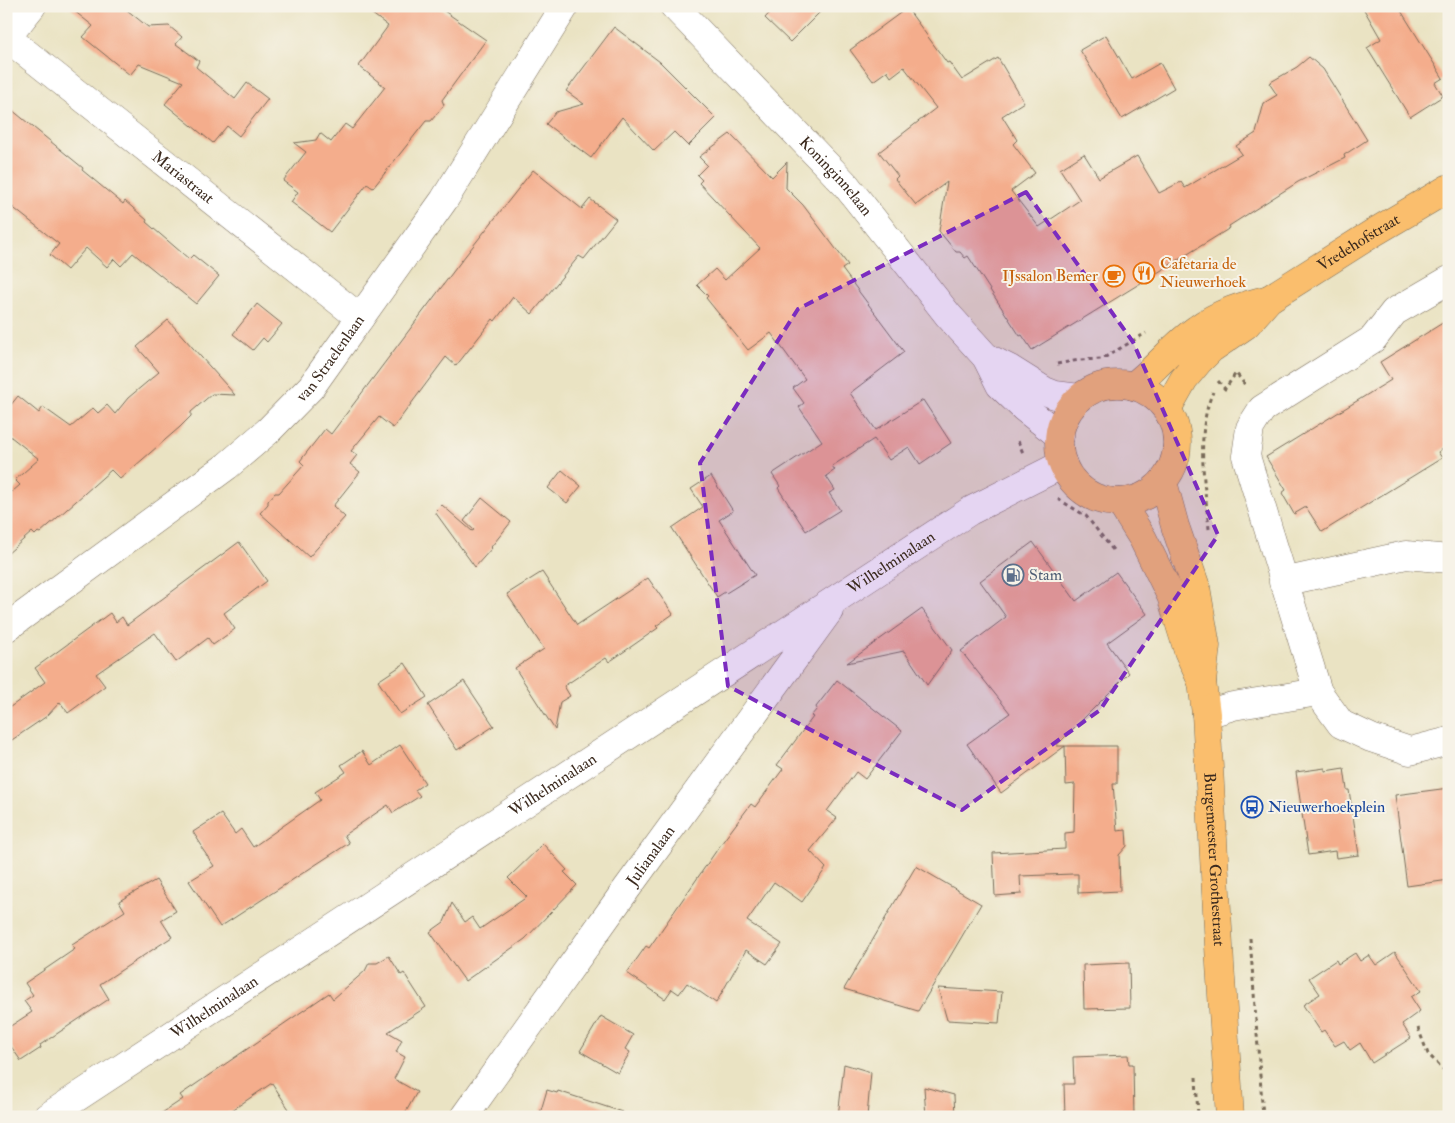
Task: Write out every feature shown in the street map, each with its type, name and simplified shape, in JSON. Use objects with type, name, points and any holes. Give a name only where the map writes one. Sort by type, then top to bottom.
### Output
[{"type":"main road","name":"Vredehofstraat","points":[[1167,409],[1184,379],[1199,361],[1211,349],[1246,325],[1269,299],[1373,233],[1449,188]]},
{"type":"main road","name":"Vredehofstraat","points":[[1133,386],[1197,329],[1237,307],[1269,299]]},
{"type":"main road","points":[[1115,384],[1133,386],[1143,389],[1156,398],[1167,409],[1174,422],[1177,438],[1173,467],[1163,482],[1150,493],[1136,499],[1120,502],[1096,498],[1086,493],[1069,476],[1063,464],[1060,450],[1062,423],[1079,398],[1090,391],[1102,386],[1115,384]]},
{"type":"main road","points":[[1163,482],[1175,526],[1196,587],[1206,646],[1202,682],[1206,714]]},
{"type":"main road","points":[[1120,502],[1143,539],[1171,596],[1188,652],[1202,682]]},
{"type":"main road","name":"Burgemeester Grothestraat","points":[[1206,714],[1230,1117]]},
{"type":"street","points":[[6,37],[32,6]]},
{"type":"street","name":"van Straelenlaan","points":[[6,628],[228,466],[261,437],[311,386],[444,200],[565,6]]},
{"type":"street","name":"Koninginnelaan","points":[[674,6],[846,185],[948,315],[986,357],[1000,385],[1024,408],[1060,436]]},
{"type":"street","name":"Mariastraat","points":[[6,37],[360,318]]},
{"type":"street","points":[[1449,280],[1394,312],[1373,339],[1262,409],[1250,428],[1246,456],[1318,692],[1341,724],[1372,738],[1410,751],[1449,741]]},
{"type":"street","name":"Koninginnelaan","points":[[986,357],[1010,369],[1045,391],[1055,395],[1079,398]]},
{"type":"street","name":"Wilhelminalaan","points":[[47,1117],[970,511],[1063,464]]},
{"type":"street","points":[[1283,582],[1406,555],[1449,559]]},
{"type":"street","name":"Julianalaan","points":[[464,1117],[840,596]]},
{"type":"street","points":[[1206,714],[1233,706],[1318,692]]},
{"type":"path","points":[[1052,365],[1078,360],[1102,359],[1123,347]]},
{"type":"path","points":[[1206,497],[1203,448],[1204,425],[1210,400]]},
{"type":"path","points":[[1037,476],[1048,492],[1086,516],[1106,539]]},
{"type":"path","points":[[1418,1028],[1428,1054],[1449,1075]]},
{"type":"highlighted area","points":[[1026,192],[1133,342],[1218,535],[1100,710],[962,810],[728,686],[700,463],[798,309]]},
{"type":"building","points":[[68,6],[122,6],[148,27],[169,26],[182,37],[176,44],[199,61],[196,67],[235,99],[247,83],[268,99],[239,136],[227,126],[213,143],[165,104],[183,82],[139,64],[130,75],[83,37],[93,26]]},
{"type":"building","points":[[362,6],[437,6],[486,40],[442,100],[444,105],[431,121],[426,121],[373,188],[367,184],[330,232],[291,202],[298,192],[283,181],[306,152],[294,143],[316,140],[320,133],[331,142],[345,124],[352,129],[385,87],[359,66],[388,26]]},
{"type":"building","points":[[776,6],[826,6],[790,42],[765,18]]},
{"type":"building","points":[[1362,6],[1398,6],[1443,78],[1435,83],[1443,96],[1410,117],[1367,48],[1381,39]]},
{"type":"building","points":[[907,8],[947,63],[949,62],[962,80],[998,58],[1024,102],[1002,116],[1017,140],[1013,144],[1035,173],[1011,191],[1039,227],[1080,200],[1060,169],[1084,154],[1099,178],[1137,156],[1159,193],[1181,182],[1185,188],[1242,154],[1236,146],[1256,133],[1264,103],[1277,95],[1269,83],[1297,67],[1309,57],[1323,69],[1367,140],[1344,155],[1345,158],[1298,182],[1229,226],[1230,228],[1032,350],[1022,335],[1020,336],[968,256],[965,258],[960,252],[956,252],[939,231],[947,182],[916,205],[895,179],[898,176],[879,152],[936,108],[904,67],[891,77],[887,71],[873,81],[850,50]]},
{"type":"building","points":[[614,27],[660,62],[716,118],[688,146],[674,132],[654,151],[622,117],[591,158],[546,124],[556,112],[584,104],[566,91]]},
{"type":"building","points":[[1106,35],[1132,79],[1160,63],[1174,88],[1122,119],[1080,50]]},
{"type":"building","points":[[6,105],[83,168],[82,170],[123,204],[125,201],[189,259],[193,255],[219,276],[196,304],[133,253],[121,266],[114,259],[107,267],[86,248],[67,270],[50,255],[59,244],[6,202]]},
{"type":"building","points":[[730,134],[772,177],[787,162],[786,188],[803,205],[848,265],[842,269],[904,352],[850,393],[876,430],[923,400],[951,443],[920,464],[909,447],[889,460],[874,439],[832,466],[835,470],[826,476],[835,490],[829,493],[840,510],[806,531],[778,488],[780,486],[772,474],[822,441],[799,407],[804,403],[793,388],[805,379],[771,333],[748,350],[706,298],[708,296],[697,285],[715,269],[725,280],[760,248],[699,183],[702,180],[697,175],[707,165],[699,157]]},
{"type":"building","points":[[533,170],[582,209],[590,199],[616,219],[584,259],[579,256],[532,314],[513,297],[456,366],[446,357],[393,428],[379,417],[351,451],[357,455],[350,464],[360,472],[333,506],[345,517],[309,557],[260,513],[275,493],[279,493],[304,465],[300,461],[325,429],[331,434],[462,260]]},
{"type":"building","points":[[257,304],[282,324],[267,342],[263,338],[253,350],[233,334]]},
{"type":"building","points":[[1449,319],[1449,445],[1438,452],[1442,458],[1322,532],[1306,507],[1294,514],[1282,493],[1286,490],[1266,457],[1391,380],[1380,362]]},
{"type":"building","points":[[168,320],[235,395],[212,394],[191,412],[191,416],[180,427],[120,479],[111,470],[40,533],[38,532],[35,535],[32,532],[6,555],[6,497],[20,485],[15,480],[39,459],[6,433],[6,411],[18,396],[39,413],[43,407],[71,427],[93,408],[98,413],[107,405],[115,414],[128,398],[159,372],[137,347]]},
{"type":"building","points":[[562,470],[581,486],[567,503],[548,488]]},
{"type":"building","points":[[711,476],[733,511],[719,520],[755,575],[717,597],[672,528],[703,507],[691,489]]},
{"type":"building","points":[[482,498],[511,522],[475,567],[435,512],[442,505],[472,531],[474,530],[464,521]]},
{"type":"building","points":[[239,542],[267,581],[224,613],[235,629],[213,645],[208,638],[176,662],[155,633],[96,674],[105,686],[68,713],[60,702],[47,716],[6,744],[6,710],[45,682],[35,668],[110,613],[116,622],[122,617],[127,625]]},
{"type":"building","points":[[1033,542],[1076,601],[1116,572],[1147,614],[1107,643],[1129,673],[1056,746],[1065,746],[1001,793],[967,744],[1010,713],[961,651],[1006,617],[980,581]]},
{"type":"building","points":[[542,572],[577,625],[648,578],[673,614],[656,626],[658,628],[609,662],[606,658],[564,686],[570,696],[560,702],[555,730],[515,668],[544,649],[507,594]]},
{"type":"building","points":[[922,609],[952,650],[927,685],[904,651],[847,663]]},
{"type":"building","points":[[405,663],[427,697],[400,714],[378,681]]},
{"type":"building","points":[[837,680],[902,731],[865,779],[856,772],[827,811],[837,818],[810,851],[826,868],[802,902],[774,882],[747,921],[782,944],[767,964],[746,950],[716,1003],[687,983],[679,994],[672,989],[665,999],[627,973],[646,946],[649,948],[751,804],[755,807],[783,769],[777,765],[813,717],[811,716],[817,709],[816,707]]},
{"type":"building","points":[[464,681],[494,726],[457,750],[428,705]]},
{"type":"building","points":[[400,745],[425,783],[415,790],[420,796],[393,813],[388,805],[344,835],[349,843],[220,927],[189,881],[214,866],[193,832],[221,814],[235,834],[241,829],[253,847],[320,800],[315,792],[346,772],[341,765],[362,751],[371,765]]},
{"type":"building","points":[[1065,746],[1117,746],[1117,784],[1113,784],[1117,831],[1126,830],[1127,846],[1119,855],[1120,891],[1078,893],[1078,874],[1020,876],[1021,894],[995,896],[993,853],[1065,849],[1065,833],[1074,832],[1075,784],[1066,785]]},
{"type":"building","points":[[1325,768],[1325,771],[1344,768],[1359,855],[1336,858],[1335,851],[1308,855],[1296,772]]},
{"type":"building","points":[[1449,788],[1449,880],[1407,886],[1395,795]]},
{"type":"building","points":[[543,844],[567,870],[564,872],[577,885],[525,939],[465,981],[430,932],[444,922],[452,903],[465,922],[472,917],[480,929],[527,897],[508,878]]},
{"type":"building","points":[[916,866],[981,904],[918,1011],[844,989]]},
{"type":"building","points":[[156,880],[176,911],[161,920],[172,937],[100,984],[109,999],[40,1045],[41,1048],[21,1061],[6,1039],[6,1029],[32,1012],[24,1001],[33,995],[25,983],[75,949],[72,945],[125,911],[119,901]]},
{"type":"building","points":[[1395,952],[1421,991],[1411,997],[1420,1011],[1402,1024],[1411,1038],[1372,1063],[1360,1043],[1350,1050],[1344,1041],[1335,1046],[1324,1030],[1321,1032],[1303,1005],[1320,994],[1309,978],[1336,960],[1338,964],[1355,953],[1360,961],[1369,955],[1376,965]]},
{"type":"building","points":[[389,956],[401,975],[404,973],[426,1007],[388,1032],[402,1040],[396,1052],[405,1057],[394,1079],[417,1092],[403,1117],[294,1117],[272,1083],[222,1117],[156,1117],[183,1099],[180,1095],[329,993],[333,999],[365,971],[369,963],[377,963]]},
{"type":"building","points":[[1129,963],[1130,1008],[1084,1009],[1083,965]]},
{"type":"building","points":[[938,988],[1002,992],[999,1023],[947,1020]]},
{"type":"building","points":[[601,1016],[633,1035],[625,1049],[630,1052],[618,1073],[580,1051]]},
{"type":"building","points":[[1128,1055],[1129,1064],[1133,1064],[1134,1117],[1065,1117],[1064,1084],[1074,1084],[1073,1057]]},
{"type":"building","points":[[844,1064],[871,1072],[867,1117],[838,1117]]},
{"type":"building","points":[[924,1087],[954,1095],[955,1117],[926,1117]]},
{"type":"building","points":[[547,1090],[557,1093],[558,1091],[622,1112],[621,1117],[539,1117]]},
{"type":"place","name":"Cafetaria de Nieuwerhoek","points":[[1144,273]]},
{"type":"place","name":"IJssalon Bemer","points":[[1114,276]]},
{"type":"place","name":"Stam","points":[[1013,575]]},
{"type":"place","name":"Nieuwerhoekplein","points":[[1252,807]]}]
